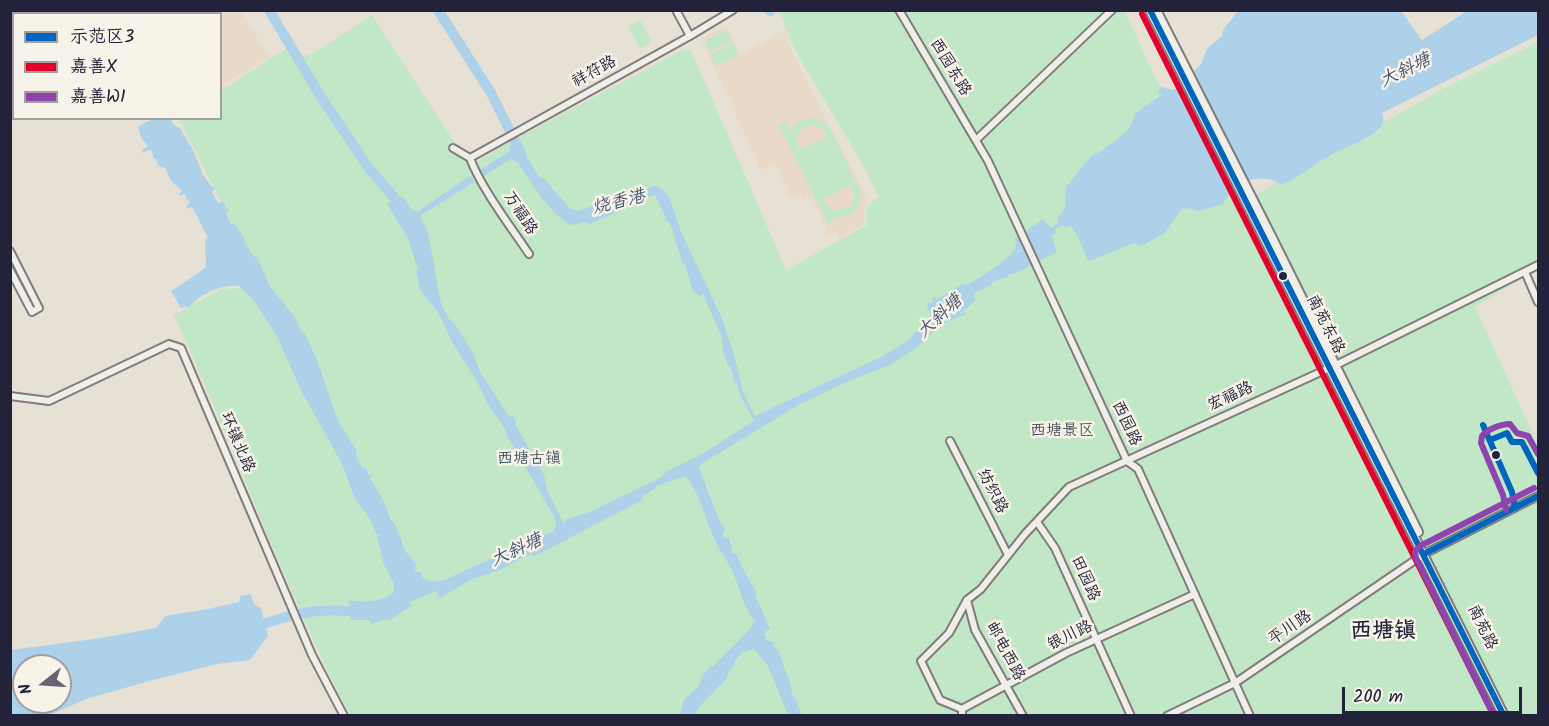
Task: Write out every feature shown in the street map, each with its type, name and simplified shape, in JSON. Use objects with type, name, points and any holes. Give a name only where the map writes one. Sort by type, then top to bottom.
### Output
[{"type":"main road","name":"南苑东路","points":[[1150,10],[1157,15],[1426,553]]},
{"type":"main road","name":"南苑路","points":[[1426,553],[1504,716]]},
{"type":"main road","name":"南苑路","points":[[1426,553],[1509,716]]},
{"type":"street","points":[[676,10],[690,36]]},
{"type":"street","name":"祥符路","points":[[470,158],[733,10]]},
{"type":"street","name":"西园东路","points":[[899,10],[976,140]]},
{"type":"street","points":[[976,140],[1112,10]]},
{"type":"street","name":"西园路","points":[[976,140],[1127,461],[1138,469],[1250,716]]},
{"type":"street","points":[[453,148],[470,158]]},
{"type":"street","name":"万福路","points":[[470,158],[486,189],[529,254]]},
{"type":"street","points":[[10,251],[39,308],[32,312],[10,270]]},
{"type":"street","name":"宏福路","points":[[962,712],[940,700],[921,661],[949,633],[967,600],[981,589],[1008,555],[1069,488],[1333,366],[1539,265]]},
{"type":"street","points":[[1525,272],[1539,302]]},
{"type":"street","name":"环镇北路","points":[[10,396],[49,401],[169,344],[181,348],[304,634],[344,716]]},
{"type":"street","name":"纺织路","points":[[950,441],[1008,555]]},
{"type":"street","name":"平川路","points":[[1167,716],[1235,683],[1426,553],[1539,496]]},
{"type":"street","name":"田园路","points":[[1037,522],[1055,548],[1131,716]]},
{"type":"street","name":"银川路","points":[[962,712],[1006,684],[1096,639],[1195,594]]},
{"type":"street","name":"邮电西路","points":[[967,600],[975,630],[1023,716]]},
{"type":"shaded area","points":[[241,11],[269,57],[222,85],[222,12],[120,12]]},
{"type":"shaded area","points":[[726,25],[740,55],[785,30],[791,50],[868,201],[863,212],[864,224],[840,238],[836,231],[829,235],[812,197],[803,200],[801,195],[791,199],[774,165],[761,170],[701,39]]},
{"type":"green space","name":"西塘景区","points":[[779,11],[1125,11],[1156,80],[1236,206],[1442,89],[1538,42],[1538,268],[1475,307],[1538,445],[1538,715],[350,715],[281,567],[174,315],[222,289],[239,288],[259,278],[180,120],[222,120],[222,90],[285,49],[309,56],[372,15],[470,166],[502,146],[683,50],[691,50],[786,270],[867,225],[867,209],[879,197],[791,42]]},
{"type":"green space","points":[[640,20],[652,43],[640,49],[628,26]]},
{"type":"green space","points":[[727,29],[732,41],[709,52],[704,41]]},
{"type":"green space","points":[[733,43],[739,55],[716,66],[710,55]]},
{"type":"green space","points":[[811,118],[823,121],[830,128],[861,193],[859,204],[853,212],[844,217],[832,217],[834,221],[828,224],[779,125],[785,122],[790,131],[799,121]],"holes":[[[812,125],[821,128],[827,137],[799,150],[798,134],[803,128]],[[851,185],[854,198],[849,207],[837,211],[829,207],[823,199]]]},
{"type":"water","points":[[1238,11],[1401,11],[1422,40],[1467,11],[1538,11],[1538,35],[1382,113],[1382,124],[1371,135],[1337,152],[1289,182],[1282,185],[1270,179],[1249,180],[1231,191],[1223,204],[1198,211],[1189,208],[1181,210],[1165,233],[1141,246],[1134,243],[1089,261],[1071,226],[1065,228],[1063,225],[1055,229],[1056,232],[1052,237],[1057,252],[1008,277],[993,281],[991,285],[974,293],[975,301],[958,315],[965,312],[966,314],[942,324],[917,347],[892,364],[800,404],[701,464],[699,468],[725,531],[723,536],[725,539],[728,537],[732,547],[731,551],[736,553],[756,592],[770,629],[764,635],[767,637],[765,640],[773,642],[778,650],[791,691],[795,700],[798,700],[797,704],[802,715],[788,715],[768,666],[754,649],[744,651],[734,661],[735,664],[728,672],[727,678],[694,715],[680,715],[684,700],[699,686],[702,676],[755,622],[744,603],[733,572],[715,541],[698,497],[685,476],[656,486],[635,504],[535,556],[532,554],[500,570],[470,580],[440,598],[436,591],[410,602],[411,606],[390,620],[372,624],[370,620],[351,620],[349,600],[373,601],[394,592],[394,583],[384,565],[377,537],[380,535],[377,535],[370,519],[355,499],[343,466],[300,388],[277,336],[254,301],[239,286],[229,286],[211,291],[187,308],[186,306],[181,308],[171,291],[206,267],[205,240],[208,239],[192,207],[185,209],[190,202],[188,199],[185,201],[187,197],[184,194],[180,196],[182,191],[171,181],[165,168],[159,166],[151,149],[143,153],[142,150],[148,146],[141,138],[138,127],[150,120],[171,120],[180,128],[193,150],[203,175],[212,187],[215,187],[212,192],[218,203],[226,204],[226,209],[229,209],[226,213],[231,224],[234,223],[245,239],[271,288],[294,316],[302,333],[304,332],[318,363],[338,421],[357,451],[356,456],[362,467],[367,469],[368,475],[373,476],[370,478],[384,502],[405,549],[416,565],[416,572],[420,572],[422,577],[432,582],[444,580],[554,531],[556,524],[554,516],[506,434],[506,430],[489,406],[477,381],[452,342],[438,312],[420,289],[416,271],[418,270],[408,238],[387,204],[403,196],[411,209],[417,212],[470,176],[474,182],[420,216],[428,232],[441,304],[474,355],[480,372],[508,415],[513,416],[515,424],[544,475],[547,490],[564,524],[567,519],[592,511],[660,478],[666,472],[704,453],[754,421],[735,383],[730,366],[728,366],[722,347],[724,346],[721,341],[723,339],[703,294],[699,296],[692,289],[671,225],[669,221],[665,221],[666,218],[655,195],[590,224],[585,222],[571,225],[555,213],[535,189],[518,163],[511,159],[484,176],[480,170],[510,151],[510,146],[517,142],[542,181],[545,179],[553,190],[548,194],[562,208],[578,211],[656,186],[663,190],[670,199],[681,232],[721,316],[743,392],[755,416],[883,356],[909,340],[929,319],[931,314],[927,308],[928,303],[932,303],[934,295],[936,300],[963,284],[967,285],[994,268],[1014,251],[1015,237],[1028,233],[1028,229],[1043,219],[1051,228],[1058,223],[1057,218],[1063,212],[1065,205],[1066,187],[1092,155],[1100,152],[1128,130],[1136,113],[1163,94],[1158,93],[1160,87],[1173,90],[1178,88],[1201,64],[1207,49],[1222,36],[1223,30]]},
{"type":"water","points":[[250,594],[254,604],[261,608],[268,636],[250,660],[217,664],[153,680],[72,705],[72,654],[12,654],[12,714],[52,714],[11,715],[11,650],[156,628],[165,616],[239,602],[241,596]]},
{"type":"waterway","points":[[269,10],[321,97],[368,167],[403,208]]},
{"type":"waterway","name":"烧香港","points":[[438,10],[491,93],[522,155]]},
{"type":"waterway","name":"烧香港","points":[[541,183],[570,216],[573,215]]},
{"type":"waterway","name":"大斜塘","points":[[266,623],[313,612],[336,610],[363,612]]},
{"type":"transit line","name":"示范区3","points":[[1150,10],[1504,716]]},
{"type":"transit line","name":"嘉善X","points":[[1142,14],[1494,716]]},
{"type":"transit line","name":"嘉善W1","points":[[1506,510],[1503,495],[1481,443],[1482,436],[1495,427],[1510,424],[1517,433],[1528,436],[1538,454]]},
{"type":"transit line","name":"示范区3","points":[[1483,425],[1512,492],[1515,508]]},
{"type":"transit line","name":"示范区3","points":[[1490,440],[1507,433],[1512,442],[1522,442],[1538,473]]},
{"type":"transit line","name":"嘉善W1","points":[[1494,716],[1415,552],[1420,546],[1534,488]]},
{"type":"transit line","name":"示范区3","points":[[1424,554],[1538,496]]},
{"type":"district","name":"西塘镇","points":[[1383,633]]},
{"type":"park label","name":"西塘古镇","points":[[529,460]]}]
